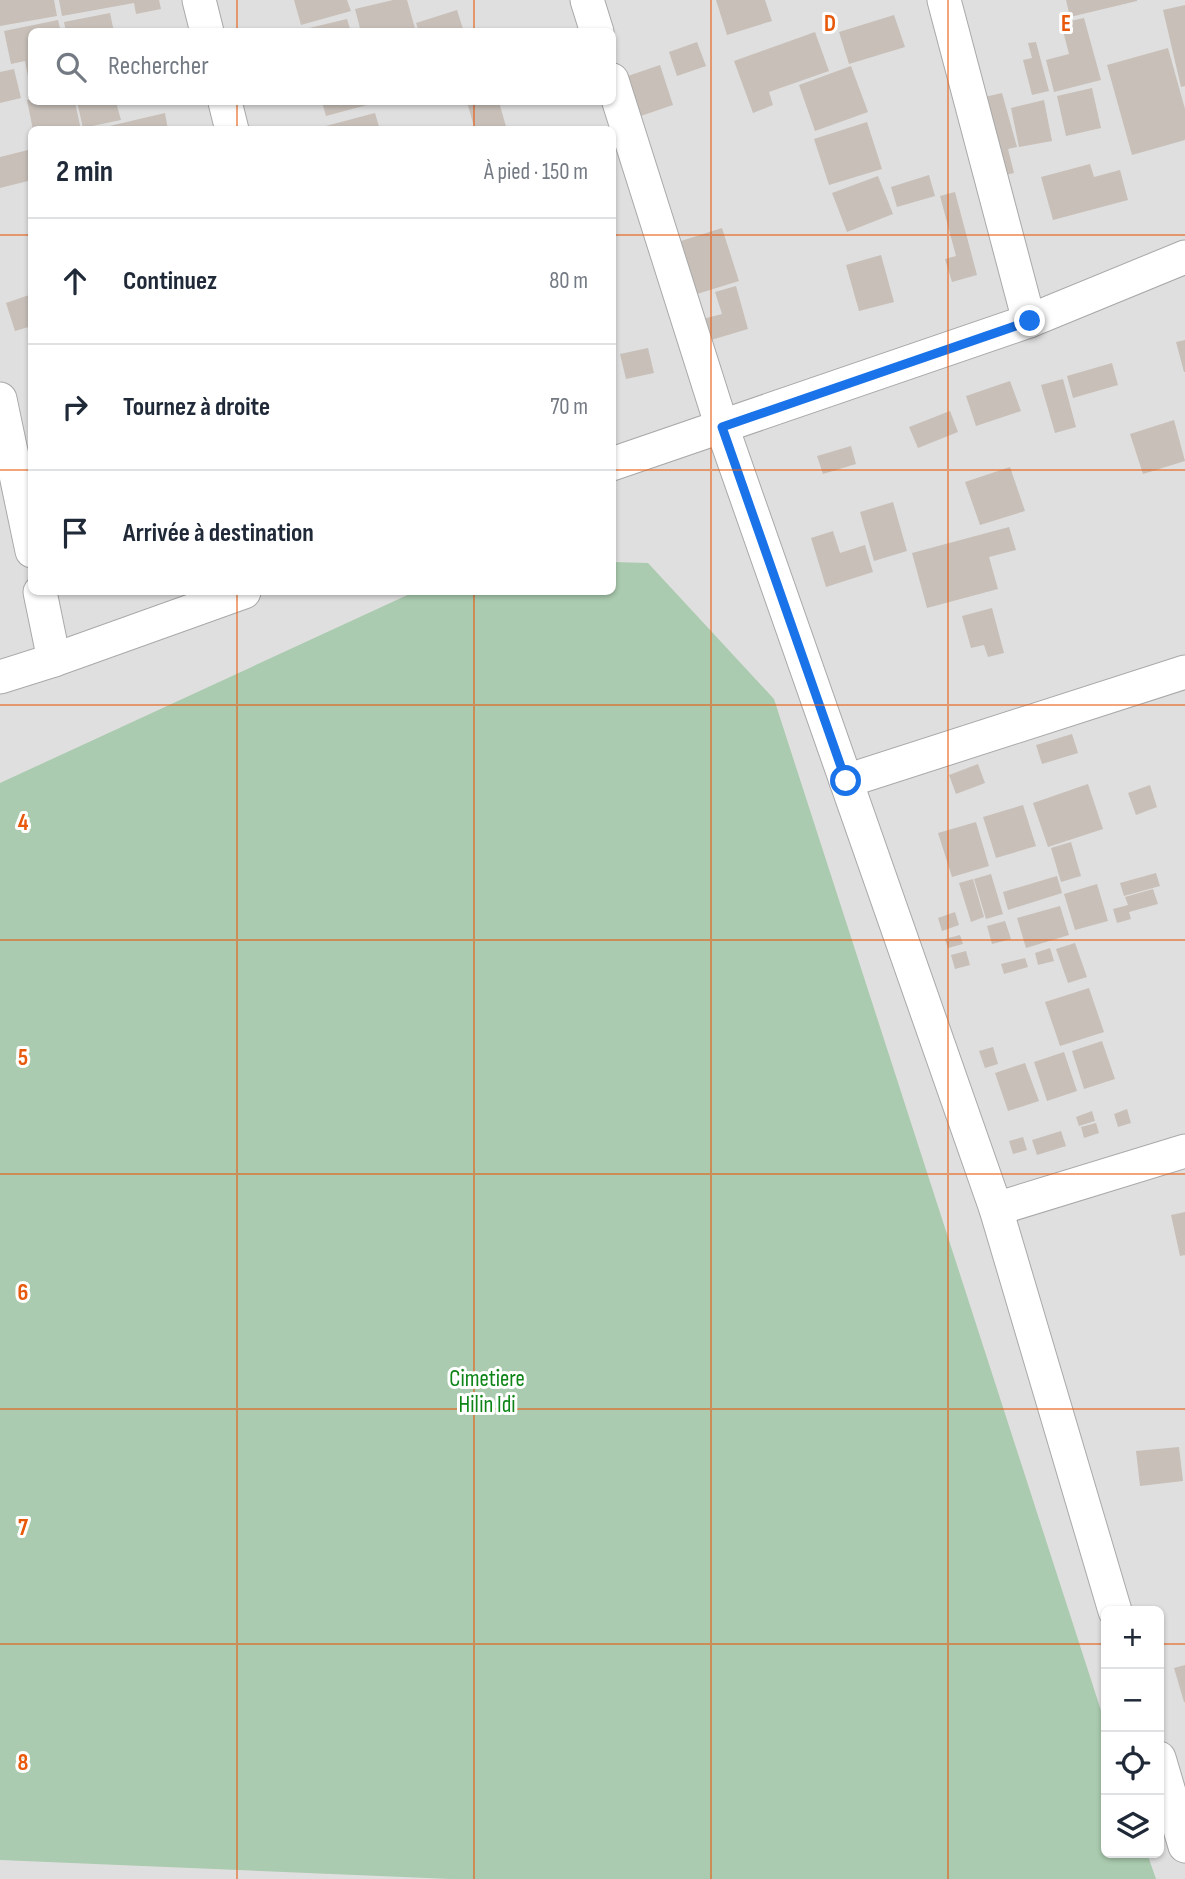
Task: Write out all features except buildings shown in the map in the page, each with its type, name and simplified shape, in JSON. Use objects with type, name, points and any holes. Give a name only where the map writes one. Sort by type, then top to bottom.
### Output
[{"type":"street","points":[[199,0],[206,28]]},
{"type":"street","points":[[587,0],[596,28]]},
{"type":"street","points":[[944,0],[1030,321]]},
{"type":"street","points":[[616,93],[722,427],[996,1209],[1114,1606]]},
{"type":"street","points":[[226,105],[231,126]]},
{"type":"street","points":[[616,463],[1030,321],[1185,257]]},
{"type":"street","points":[[0,399],[28,532]]},
{"type":"street","points":[[41,595],[54,660]]},
{"type":"street","points":[[0,677],[236,595]]},
{"type":"street","points":[[846,781],[1185,672]]},
{"type":"street","points":[[996,1209],[1185,1152]]},
{"type":"street","points":[[1164,1775],[1185,1846]]},
{"type":"shaded area","name":"Cimetiere Hilin Idi","points":[[0,0],[1185,0],[1185,1879],[0,1879]]},
{"type":"green space","name":"Cimetiere Hilin Idi","points":[[616,562],[648,563],[774,699],[1101,1711],[1101,1858],[1149,1858],[1156,1879],[451,1879],[0,1860],[0,783],[407,595],[616,595]]},
{"type":"route","points":[[846,781],[722,427],[1030,321]]}]
